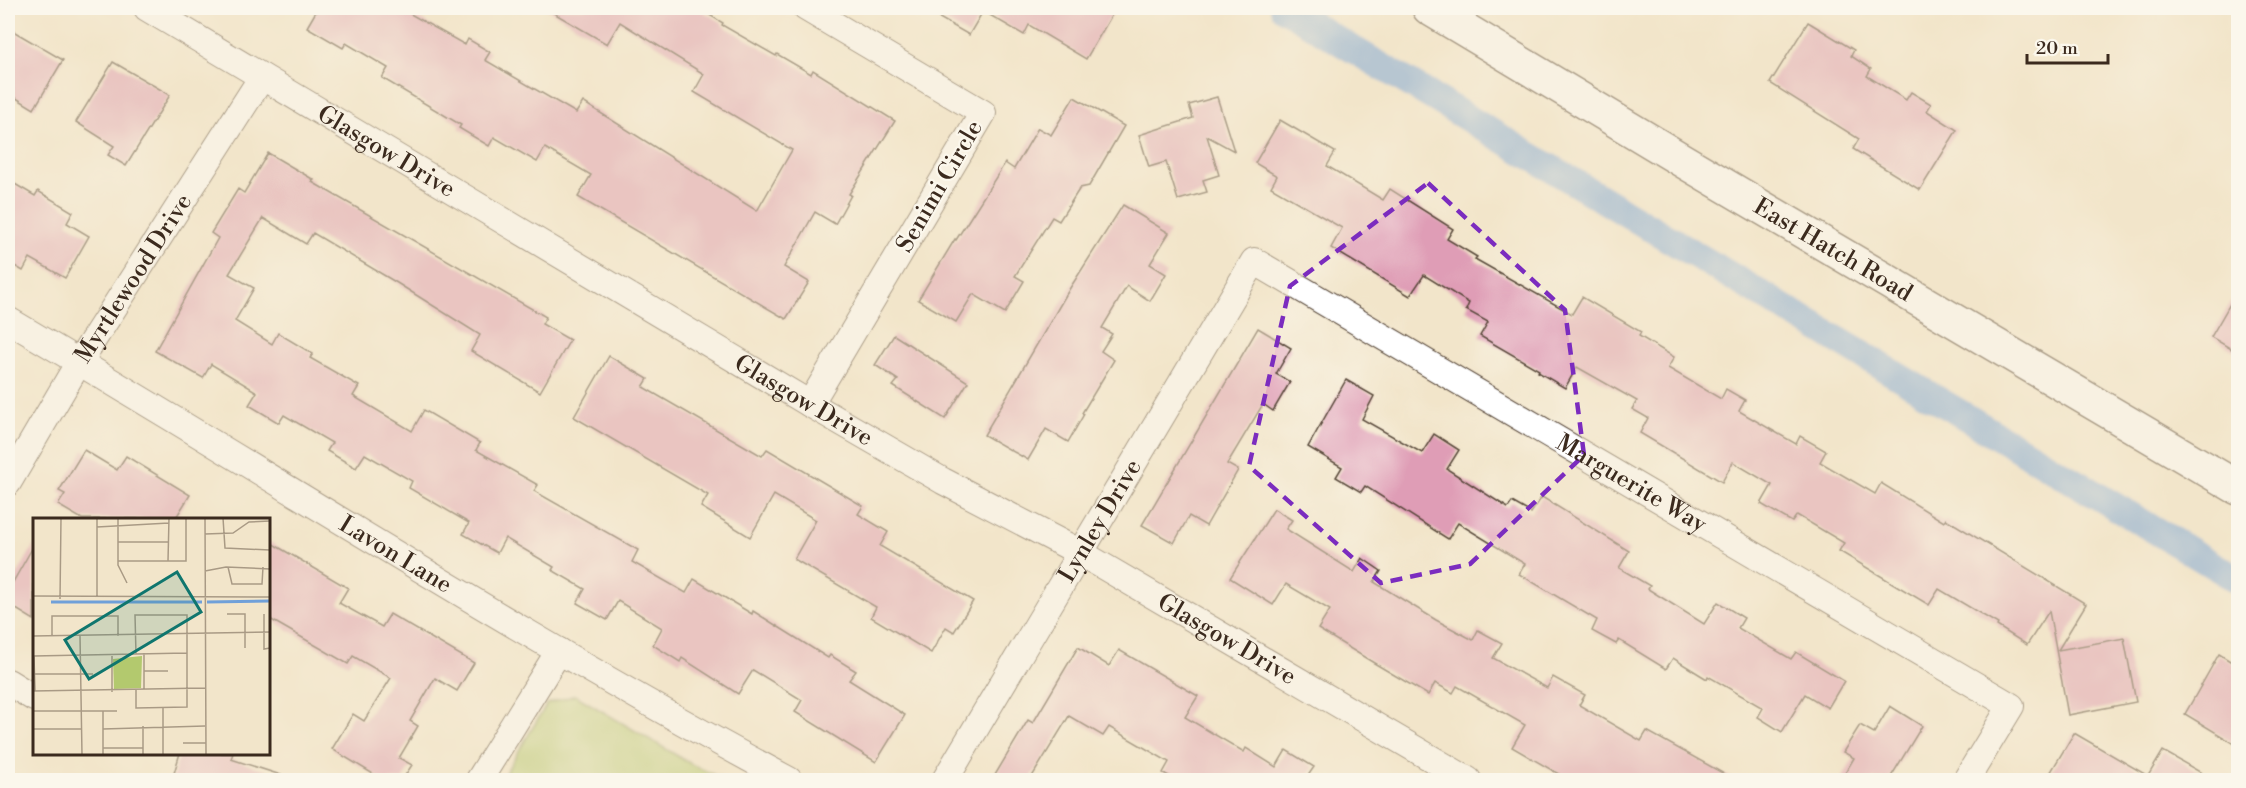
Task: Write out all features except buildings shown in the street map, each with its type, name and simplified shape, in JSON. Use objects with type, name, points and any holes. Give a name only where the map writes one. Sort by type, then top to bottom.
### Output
[{"type":"main road","name":"East Hatch Road","points":[[1429,8],[1690,165],[2238,488]]},
{"type":"street","name":"Glasgow Drive","points":[[147,8],[810,404],[943,481],[1079,552],[1468,780]]},
{"type":"street","name":"Senimi Circle","points":[[806,8],[983,113],[810,404]]},
{"type":"street","name":"Myrtlewood Drive","points":[[8,483],[79,363],[262,77]]},
{"type":"street","name":"Lynley Drive","points":[[945,780],[1254,261]]},
{"type":"street","name":"Marguerite Way","points":[[1254,261],[2011,706],[1966,780]]},
{"type":"street","name":"Lavon Lane","points":[[8,321],[559,651],[712,740],[789,780]]},
{"type":"street","points":[[479,780],[559,651]]},
{"type":"street","points":[[8,682],[33,697]]},
{"type":"highlighted area","points":[[1428,183],[1565,310],[1584,455],[1470,564],[1381,583],[1249,466],[1290,286]]},
{"type":"green space","points":[[575,695],[691,764],[725,780],[501,780],[547,704]]},
{"type":"waterway","points":[[1284,8],[2238,580]]}]
